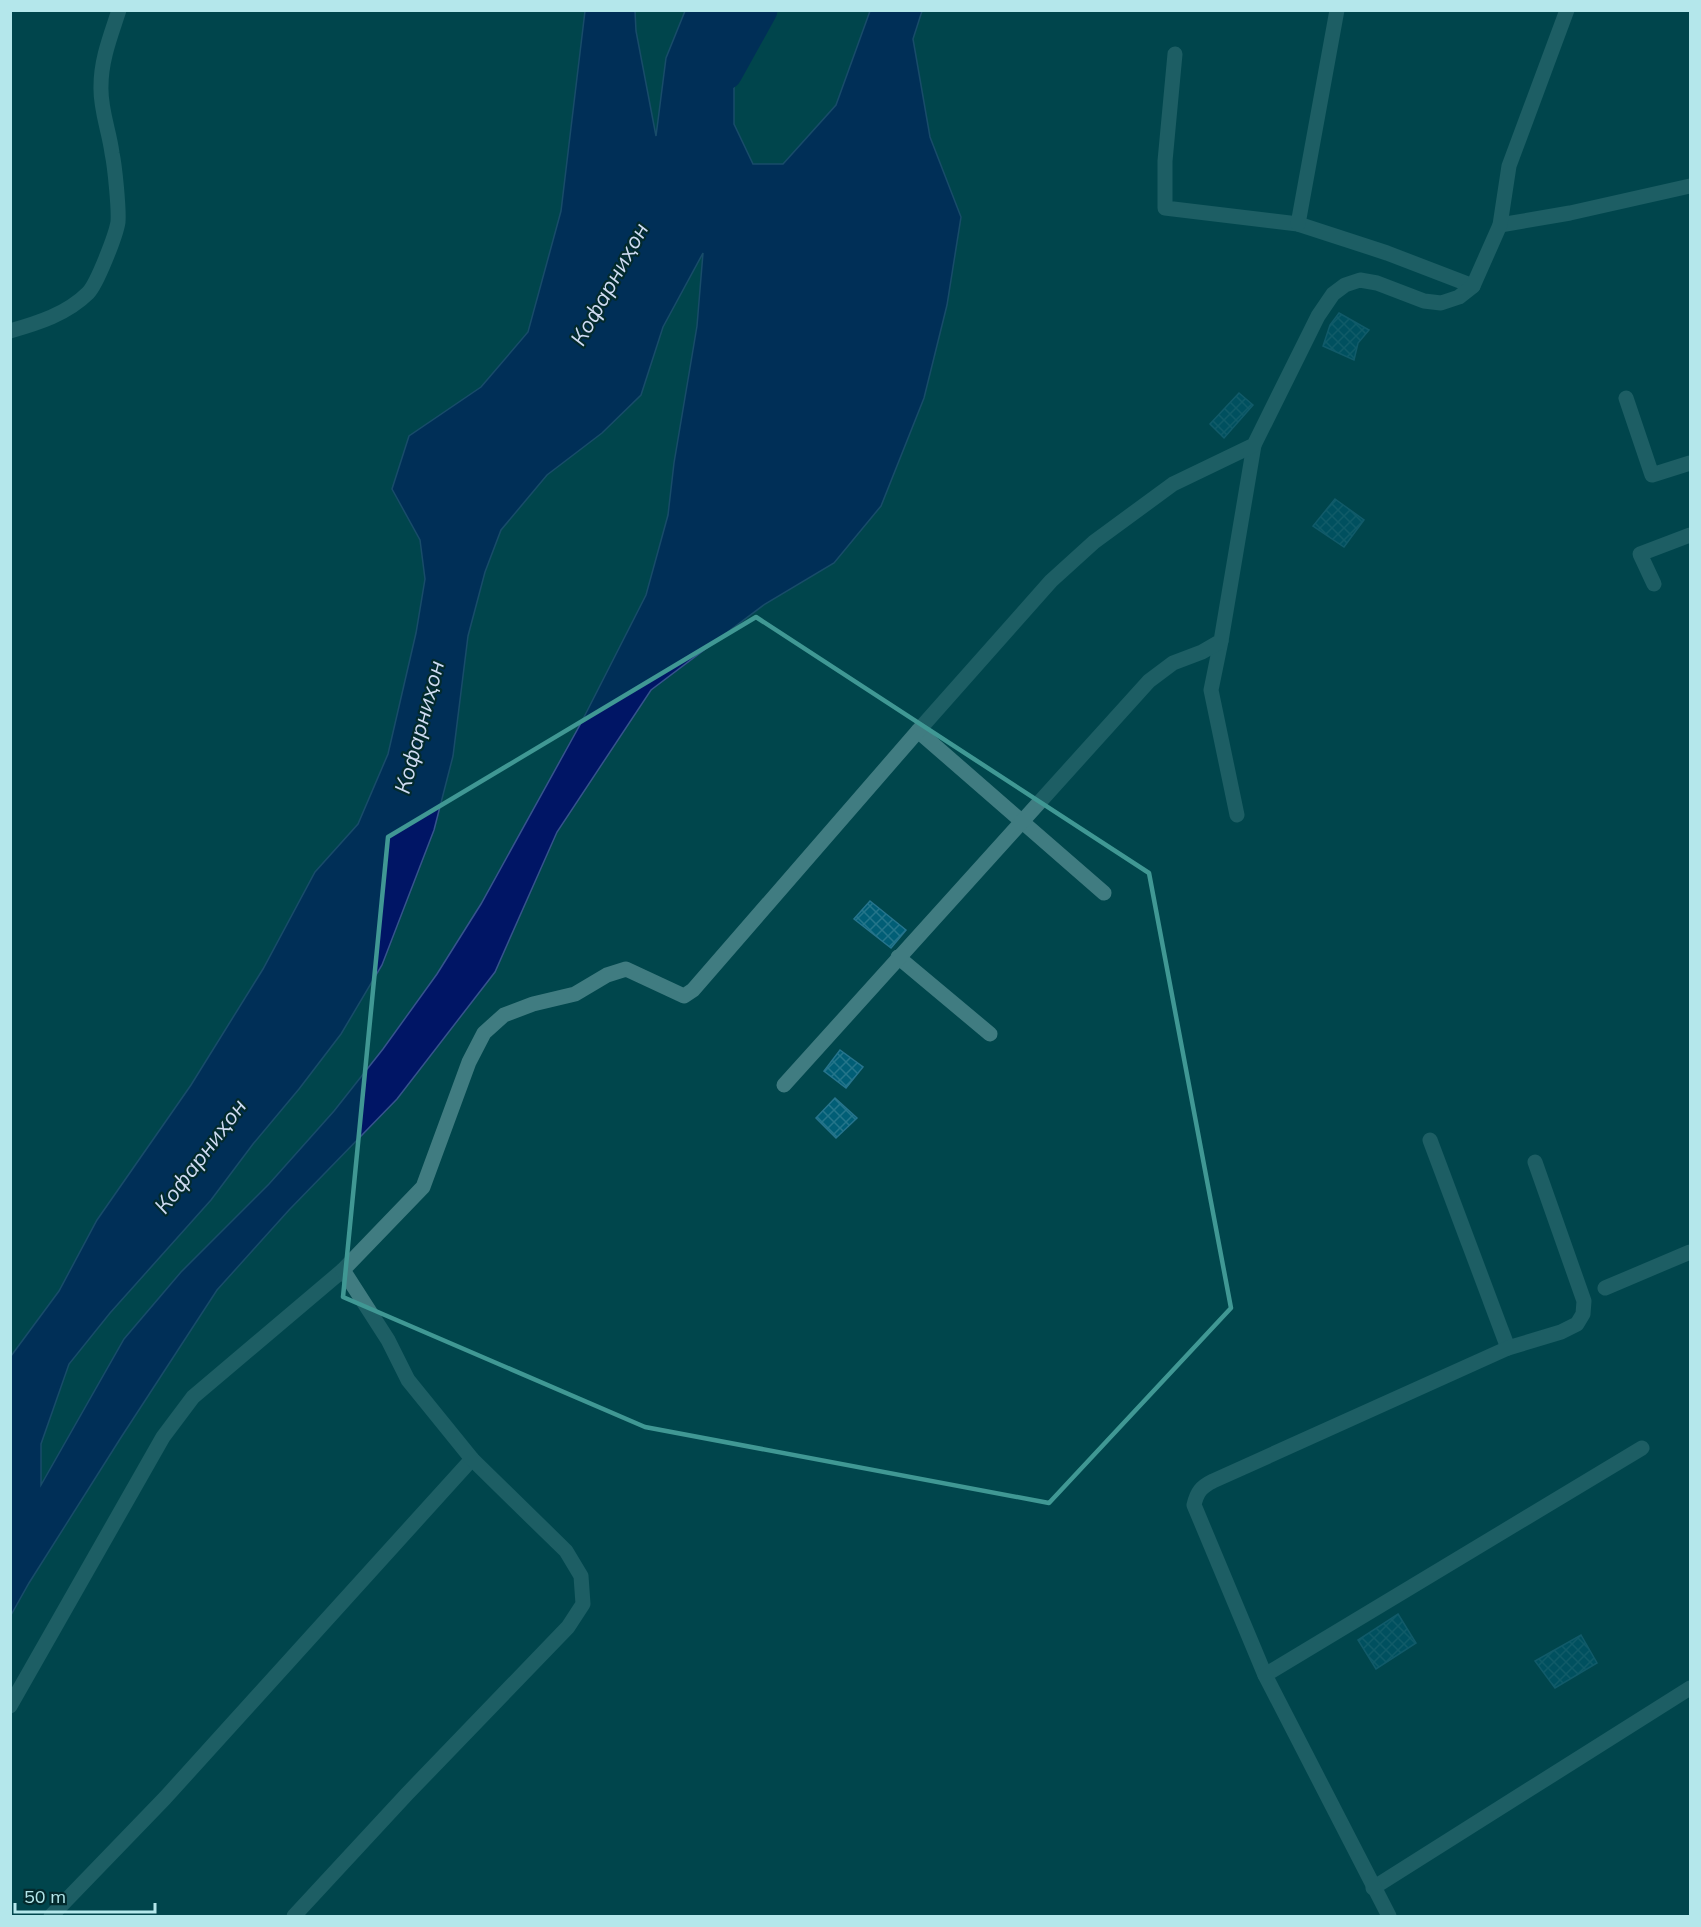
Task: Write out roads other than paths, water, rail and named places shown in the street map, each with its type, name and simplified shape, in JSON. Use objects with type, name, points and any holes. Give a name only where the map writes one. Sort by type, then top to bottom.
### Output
[{"type":"street","points":[[10,331],[41,322],[69,309],[89,292],[109,248],[118,221],[112,153],[104,120],[101,86],[104,54],[119,10]]},
{"type":"street","points":[[1298,224],[1336,10]]},
{"type":"street","points":[[1237,815],[1211,690],[1254,445],[1318,316],[1333,294],[1345,285],[1360,280],[1377,283],[1424,301],[1441,303],[1459,297],[1473,286],[1500,225],[1509,166],[1567,10]]},
{"type":"street","points":[[1175,54],[1165,161],[1165,208],[1298,224],[1387,253],[1473,286]]},
{"type":"street","points":[[1500,225],[1570,213],[1690,186]]},
{"type":"street","points":[[1626,398],[1652,475],[1690,463]]},
{"type":"street","points":[[10,1706],[163,1437],[193,1397],[343,1270],[423,1187],[469,1062],[484,1033],[504,1015],[533,1004],[575,994],[607,975],[626,969],[684,996],[693,990],[1051,581],[1094,542],[1173,484],[1254,445]]},
{"type":"street","points":[[1654,584],[1640,554],[1690,535]]},
{"type":"street","points":[[784,1085],[1149,681],[1173,663],[1202,652],[1221,641]]},
{"type":"street","points":[[918,731],[1104,893]]},
{"type":"street","points":[[898,957],[990,1034]]},
{"type":"street","points":[[1430,1140],[1508,1348]]},
{"type":"street","points":[[1389,1917],[1265,1675],[1194,1505],[1197,1493],[1213,1481],[1508,1348],[1561,1332],[1577,1324],[1583,1314],[1584,1301],[1534,1162]]},
{"type":"street","points":[[1605,1288],[1690,1252]]},
{"type":"street","points":[[294,1917],[407,1794],[568,1628],[583,1604],[581,1576],[566,1551],[472,1459],[408,1380],[388,1340],[343,1270]]},
{"type":"street","points":[[1265,1675],[1642,1448]]},
{"type":"street","points":[[51,1917],[165,1798],[472,1459]]},
{"type":"street","points":[[1373,1888],[1690,1688]]},
{"type":"water","points":[[585,11],[635,11],[636,31],[656,136],[666,58],[685,11],[756,11],[734,76],[734,124],[753,164],[783,164],[836,105],[870,11],[922,11],[913,39],[930,137],[961,217],[947,305],[924,398],[881,506],[834,563],[765,604],[651,690],[557,832],[495,972],[397,1099],[289,1210],[217,1290],[120,1439],[11,1615],[11,1356],[59,1291],[97,1220],[191,1085],[263,969],[315,872],[358,824],[388,754],[416,633],[425,579],[420,540],[392,489],[409,436],[481,387],[528,332],[561,211]],"holes":[[[703,253],[697,326],[674,463],[668,515],[646,595],[581,723],[481,904],[437,974],[383,1049],[334,1111],[269,1184],[181,1272],[124,1339],[41,1485],[41,1444],[69,1364],[110,1313],[211,1200],[253,1144],[299,1089],[341,1034],[382,965],[434,830],[453,756],[468,636],[485,572],[501,530],[547,475],[602,433],[641,395],[663,327]]]},
{"type":"waterway","name":"Кофарниҳон","points":[[726,73],[761,10]]}]
